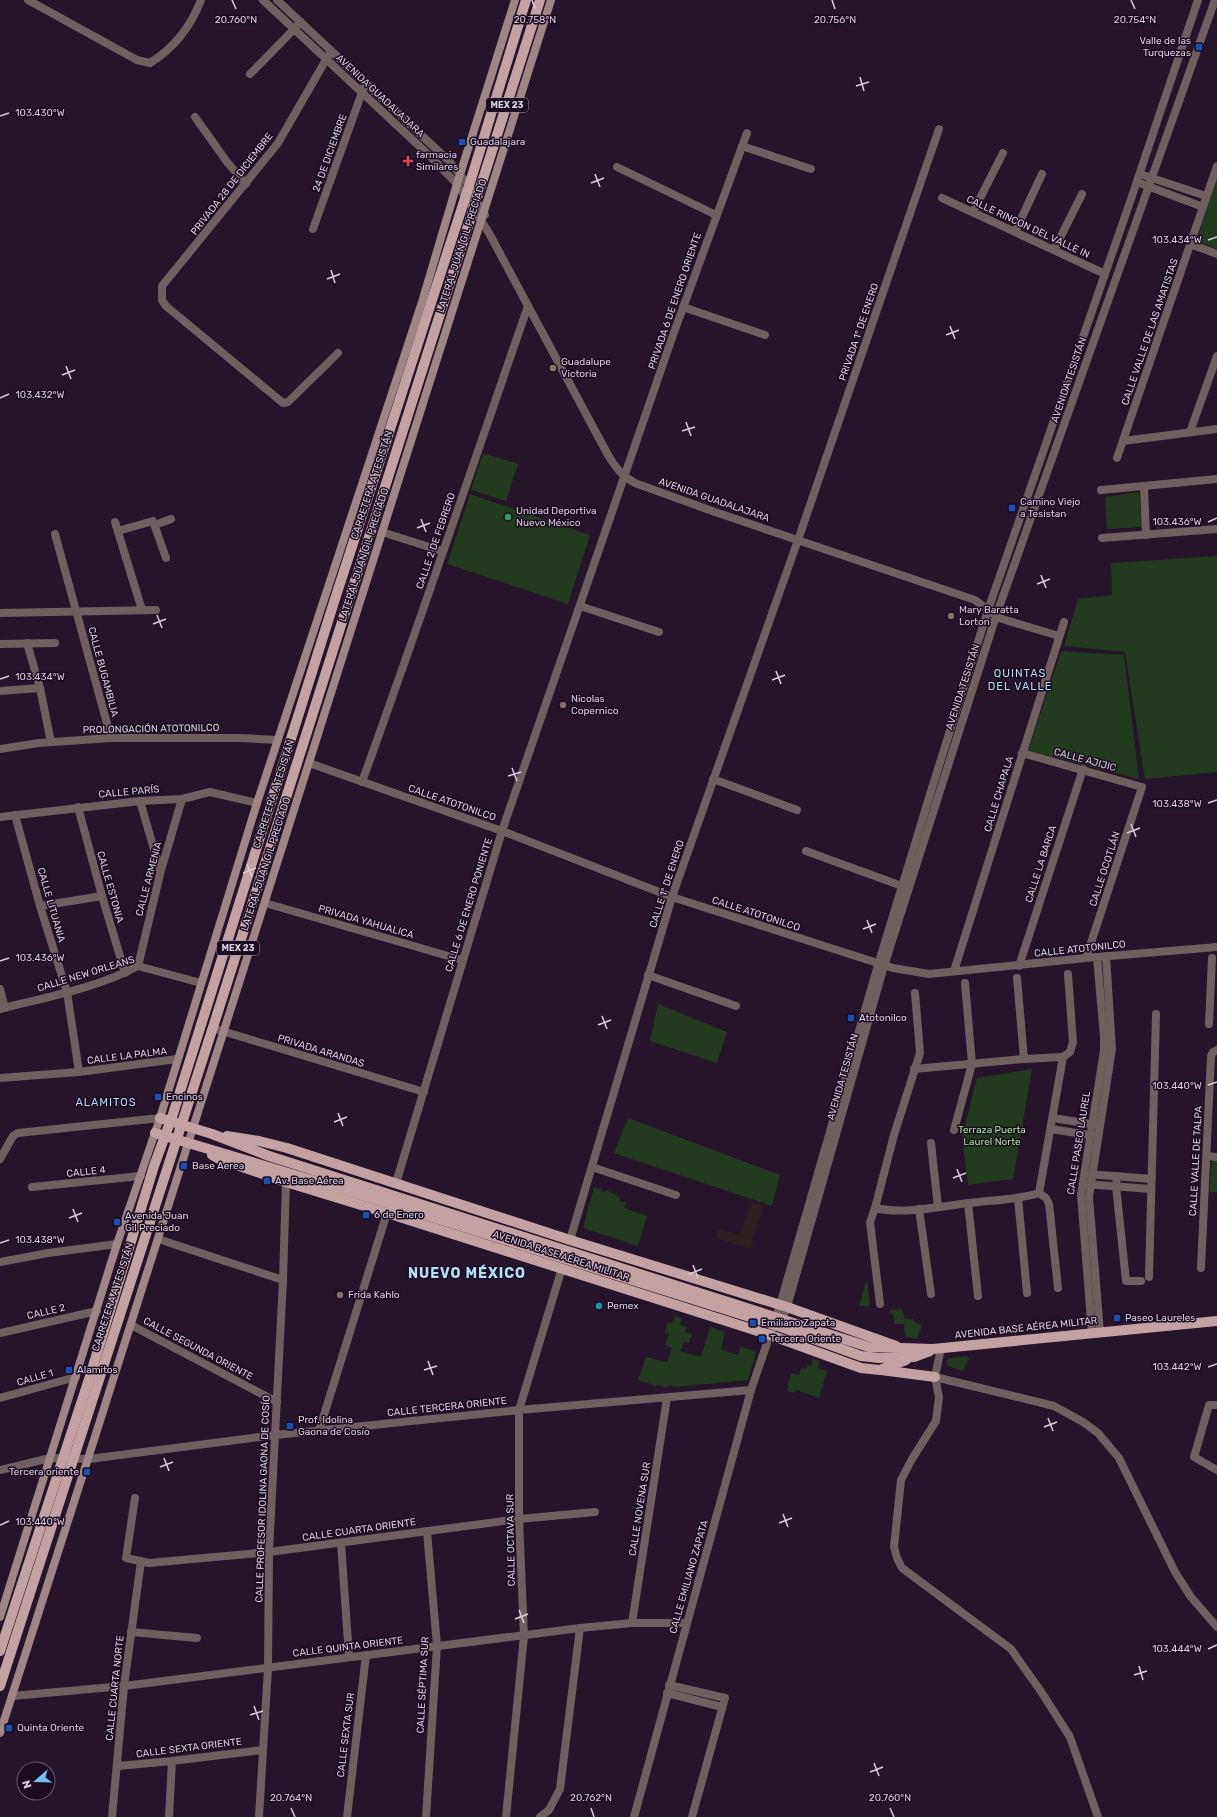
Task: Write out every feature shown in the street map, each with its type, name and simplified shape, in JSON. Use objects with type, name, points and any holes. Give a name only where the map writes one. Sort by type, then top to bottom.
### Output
[{"type":"main road","points":[[165,1120],[177,1059],[257,803],[419,309],[456,184],[515,0]]},
{"type":"main road","name":"CARRETERA A TESISTÁN","points":[[0,1686],[154,1166],[160,1135],[469,186],[526,0]]},
{"type":"main road","name":"CARRETERA A TESISTÁN","points":[[0,1651],[68,1459],[181,1125],[540,0]]},
{"type":"main road","name":"LATERAL JUAN GIL PRECIADO","points":[[0,1734],[194,1129],[551,0]]},
{"type":"main road","points":[[323,681],[334,684]]},
{"type":"main road","name":"AVENIDA BASE AÉREA MILITAR","points":[[165,1120],[212,1134],[269,1156],[777,1322],[861,1356],[879,1358],[914,1357]]},
{"type":"main road","name":"AVENIDA BASE AÉREA MILITAR","points":[[212,1134],[239,1137],[287,1148],[570,1240],[783,1306],[902,1348]]},
{"type":"main road","points":[[0,1617],[118,1244],[141,1176],[160,1135]]},
{"type":"main road","name":"AVENIDA BASE AÉREA MILITAR","points":[[160,1135],[350,1191],[777,1322],[869,1347],[937,1349],[1217,1321]]},
{"type":"main road","name":"AVENIDA BASE AÉREA MILITAR","points":[[202,1148],[219,1159],[286,1182],[562,1268],[861,1368],[880,1370],[937,1349]]},
{"type":"main road","points":[[880,1370],[935,1377]]},
{"type":"street","points":[[28,0],[137,60],[150,63],[160,57],[187,29],[201,0]]},
{"type":"street","name":"AVENIDA GUADALAJARA","points":[[263,0],[432,158],[465,196],[484,210],[489,233]]},
{"type":"street","name":"AVENIDA GUADALAJARA","points":[[277,0],[437,150],[460,174],[469,186],[481,219],[608,455],[618,471],[625,477],[635,483],[974,600],[999,618],[1060,636]]},
{"type":"street","name":"AVENIDA TESISTÁN","points":[[777,1322],[783,1306],[881,965],[902,886],[988,610],[1105,274],[1198,0]]},
{"type":"street","name":"AVENIDA TESISTÁN","points":[[881,965],[996,616],[1215,0]]},
{"type":"street","points":[[250,74],[301,22]]},
{"type":"street","name":"PRIVADA 28 DE DICIEMBRE","points":[[332,51],[278,143],[162,286],[162,300],[166,306],[283,403],[288,402],[338,353]]},
{"type":"street","name":"24 DE DICIEMBRE","points":[[313,230],[365,84]]},
{"type":"street","points":[[195,117],[227,162],[246,184]]},
{"type":"street","name":"PRIVADA 1° DE ENERO","points":[[798,540],[939,130]]},
{"type":"street","name":"PRIVADA 6 DE ENERO ORIENTE","points":[[625,477],[683,307],[747,133]]},
{"type":"street","points":[[742,146],[811,168]]},
{"type":"street","points":[[974,212],[1003,153]]},
{"type":"street","points":[[617,167],[716,215]]},
{"type":"street","name":"CALLE VALLE DE LAS AMATISTAS","points":[[1117,458],[1206,196],[1217,168]]},
{"type":"street","points":[[1015,232],[1042,174]]},
{"type":"street","points":[[1138,178],[1151,177],[1206,196]]},
{"type":"street","points":[[1138,178],[1148,186],[1203,206]]},
{"type":"street","points":[[1054,250],[1082,194]]},
{"type":"street","name":"CALLE RINCON DEL VALLE IN","points":[[942,198],[1105,274]]},
{"type":"street","points":[[1190,244],[1217,254]]},
{"type":"street","name":"CALLE 2 DE FEBRERO","points":[[362,782],[418,626],[442,551],[528,306]]},
{"type":"street","points":[[683,307],[765,336]]},
{"type":"street","points":[[1190,432],[1217,356]]},
{"type":"street","points":[[1123,441],[1217,429]]},
{"type":"street","name":"CALLE 6 DE ENERO PONIENTE","points":[[396,1183],[502,831],[625,477]]},
{"type":"street","points":[[1101,490],[1217,479]]},
{"type":"street","points":[[1144,487],[1146,535]]},
{"type":"street","points":[[155,525],[171,519]]},
{"type":"street","points":[[118,531],[153,521],[166,558]]},
{"type":"street","points":[[115,522],[142,610]]},
{"type":"street","points":[[1102,538],[1217,528]]},
{"type":"street","points":[[382,532],[442,551]]},
{"type":"street","name":"CALLE BUGAMBILIA","points":[[55,534],[111,738]]},
{"type":"street","name":"CALLE 1° DE ENERO","points":[[570,1240],[672,897],[798,540]]},
{"type":"street","points":[[580,606],[659,632]]},
{"type":"street","points":[[0,613],[156,610]]},
{"type":"street","name":"CALLE CHAPALA","points":[[954,971],[1064,622]]},
{"type":"street","points":[[27,643],[40,688],[51,742]]},
{"type":"street","points":[[0,644],[55,643]]},
{"type":"street","points":[[0,691],[40,688]]},
{"type":"street","name":"PROLONGACIÓN ATOTONILCO","points":[[0,749],[51,742],[111,738],[240,738],[278,740]]},
{"type":"street","name":"CALLE AJIJIC","points":[[1022,753],[1083,769],[1142,787]]},
{"type":"street","name":"CALLE ATOTONILCO","points":[[309,763],[502,831],[672,897],[881,965],[920,973],[1018,966],[1086,958],[1217,947]]},
{"type":"street","name":"CALLE LA BARCA","points":[[1018,966],[1083,769]]},
{"type":"street","points":[[713,779],[797,810]]},
{"type":"street","name":"CALLE OCOTLÁN","points":[[1086,958],[1142,787]]},
{"type":"street","name":"CALLE PARÍS","points":[[0,817],[78,807],[140,801],[182,799],[210,792],[257,803]]},
{"type":"street","name":"CALLE ARMENIA","points":[[138,966],[161,870],[182,799]]},
{"type":"street","points":[[140,801],[161,870]]},
{"type":"street","name":"CALLE ESTONIA","points":[[78,807],[125,973]]},
{"type":"street","name":"CALLE LITUANIA","points":[[15,815],[40,906],[67,992],[79,1072]]},
{"type":"street","points":[[806,851],[902,886]]},
{"type":"street","points":[[40,906],[102,896]]},
{"type":"street","name":"PRIVADA YAHUALICA","points":[[265,903],[462,960]]},
{"type":"street","name":"CALLE PASEO LAUREL","points":[[1096,1333],[1089,1203],[1086,1184],[1096,1125],[1112,1049],[1101,957]]},
{"type":"street","points":[[1209,1024],[1214,1004],[1212,958]]},
{"type":"street","name":"CALLE NEW ORLEANS","points":[[3,1008],[67,992],[125,973],[138,966],[201,983]]},
{"type":"street","points":[[914,1069],[1024,1059],[1063,1058],[1070,1052],[1072,1042],[1068,974]]},
{"type":"street","points":[[648,975],[736,1006]]},
{"type":"street","points":[[1017,978],[1024,1059]]},
{"type":"street","points":[[954,1130],[972,1064],[965,983]]},
{"type":"street","points":[[0,989],[3,1008]]},
{"type":"street","points":[[880,1304],[870,1222],[894,1136],[920,1053],[915,993]]},
{"type":"street","points":[[1149,1277],[1156,1014]]},
{"type":"street","name":"PRIVADA ARANDAS","points":[[212,1028],[424,1092]]},
{"type":"street","name":"CALLE VALLE DE TALPA","points":[[1201,1268],[1207,1156],[1213,1100],[1214,1053]]},
{"type":"street","points":[[1039,1193],[1063,1058]]},
{"type":"street","name":"CALLE LA PALMA","points":[[0,1078],[79,1072],[177,1059]]},
{"type":"street","points":[[1053,1118],[1096,1125]]},
{"type":"street","points":[[0,1159],[13,1136],[18,1133],[165,1120]]},
{"type":"street","points":[[1051,1129],[1094,1136]]},
{"type":"street","points":[[931,1143],[938,1207]]},
{"type":"street","points":[[1207,1156],[1217,1157]]},
{"type":"street","points":[[592,1167],[676,1195]]},
{"type":"street","points":[[1088,1174],[1152,1179]]},
{"type":"street","name":"CALLE 4","points":[[32,1187],[141,1176]]},
{"type":"street","points":[[1117,1176],[1116,1186],[1126,1281],[1141,1281]]},
{"type":"street","name":"CALLE PROFESOR IDOLINA GAONA DE COSÍO","points":[[259,1817],[268,1668],[269,1552],[283,1280],[286,1182]]},
{"type":"street","points":[[1086,1184],[1151,1190]]},
{"type":"street","points":[[875,1208],[889,1210],[919,1209],[1018,1198],[1039,1193],[1046,1198],[1049,1204],[1058,1288]]},
{"type":"street","points":[[1018,1198],[1027,1293]]},
{"type":"street","points":[[968,1203],[978,1296]]},
{"type":"street","points":[[919,1209],[931,1294]]},
{"type":"street","points":[[319,1431],[388,1213]]},
{"type":"street","points":[[158,1240],[283,1280]]},
{"type":"street","points":[[0,1262],[48,1253],[118,1244]]},
{"type":"street","name":"CALLE OCTAVA SUR","points":[[506,1817],[524,1636],[519,1519],[519,1410],[562,1268]]},
{"type":"street","name":"CALLE 2","points":[[0,1333],[97,1311]]},
{"type":"street","name":"CALLE EMILIANO ZAPATA","points":[[634,1817],[751,1390],[777,1322]]},
{"type":"street","name":"CALLE SEGUNDA ORIENTE","points":[[131,1326],[277,1402]]},
{"type":"street","points":[[937,1349],[935,1377],[939,1396],[936,1421],[912,1459],[901,1480],[894,1547],[897,1558],[902,1568],[1011,1650],[1070,1737],[1098,1817]]},
{"type":"street","name":"CALLE 1","points":[[0,1398],[76,1377]]},
{"type":"street","points":[[935,1377],[1054,1406],[1083,1422],[1098,1433],[1119,1458],[1175,1572],[1202,1612],[1217,1627]]},
{"type":"street","name":"CALLE TERCERA ORIENTE","points":[[0,1470],[50,1458],[89,1459],[275,1435],[519,1410],[751,1390]]},
{"type":"street","name":"CALLE NOVENA SUR","points":[[632,1623],[668,1398]]},
{"type":"street","points":[[1217,1405],[1210,1405],[1194,1457],[1217,1470]]},
{"type":"street","name":"CALLE CUARTA ORIENTE","points":[[135,1498],[126,1558],[149,1563],[269,1552],[519,1519],[595,1512]]},
{"type":"street","name":"CALLE SÉPTIMA SUR","points":[[426,1817],[437,1646],[427,1531]]},
{"type":"street","points":[[341,1543],[349,1657]]},
{"type":"street","name":"CALLE CUARTA NORTE","points":[[112,1817],[118,1766],[124,1686],[141,1561]]},
{"type":"street","name":"CALLE QUINTA ORIENTE","points":[[12,1696],[124,1686],[580,1628],[632,1623],[687,1623]]},
{"type":"street","points":[[540,1817],[549,1810],[560,1789],[580,1628]]},
{"type":"street","points":[[131,1632],[197,1638]]},
{"type":"street","name":"CALLE SEXTA SUR","points":[[347,1817],[366,1655]]},
{"type":"street","points":[[669,1685],[725,1698],[692,1817]]},
{"type":"street","points":[[667,1693],[722,1707]]},
{"type":"street","name":"CALLE SEXTA ORIENTE","points":[[118,1766],[172,1762],[262,1750]]},
{"type":"street","points":[[169,1817],[172,1762]]},
{"type":"shaded area","points":[[752,1202],[764,1206],[752,1239],[754,1240],[751,1249],[716,1238],[719,1229],[739,1235]]},
{"type":"green space","points":[[1217,174],[1217,249],[1197,241]]},
{"type":"green space","points":[[483,453],[518,464],[506,501],[471,490]]},
{"type":"green space","points":[[1139,492],[1142,527],[1107,529],[1105,497]]},
{"type":"green space","name":"Unidad Deportiva Nuevo México","points":[[470,494],[590,535],[568,604],[447,564]]},
{"type":"green space","points":[[1217,556],[1217,772],[1145,779],[1125,652],[1064,646],[1078,599],[1112,595],[1111,563]]},
{"type":"green space","points":[[1061,651],[1124,655],[1139,779],[1028,751]]},
{"type":"green space","points":[[658,1004],[727,1032],[717,1063],[650,1041]]},
{"type":"green space","name":"Terraza Puerta Laurel Norte","points":[[1032,1069],[1013,1179],[968,1185],[962,1137],[977,1078]]},
{"type":"green space","points":[[628,1118],[780,1175],[772,1206],[614,1153]]},
{"type":"green space","points":[[1212,1159],[1217,1159],[1217,1192],[1209,1192]]},
{"type":"green space","points":[[594,1187],[601,1189],[601,1191],[605,1192],[606,1190],[617,1195],[617,1197],[620,1198],[619,1201],[626,1202],[624,1208],[647,1216],[638,1246],[583,1228]]},
{"type":"green space","points":[[867,1279],[870,1306],[859,1306]]},
{"type":"green space","points":[[902,1309],[905,1319],[913,1319],[913,1321],[922,1325],[917,1339],[905,1337],[904,1324],[895,1324],[893,1314],[890,1314],[890,1310]]},
{"type":"green space","points":[[675,1316],[682,1318],[680,1325],[687,1327],[685,1333],[692,1333],[689,1343],[684,1342],[680,1351],[701,1357],[710,1327],[725,1332],[721,1350],[738,1355],[740,1347],[742,1347],[756,1352],[748,1380],[675,1387],[670,1385],[668,1387],[662,1387],[638,1380],[646,1357],[667,1362],[672,1348],[665,1345],[669,1334],[665,1333],[668,1322],[672,1323]]},
{"type":"green space","points":[[967,1356],[969,1359],[963,1371],[947,1366],[947,1360],[949,1358]]},
{"type":"green space","points":[[813,1359],[820,1361],[818,1368],[827,1371],[819,1398],[796,1390],[795,1393],[787,1391],[791,1373],[799,1375],[801,1368],[806,1369],[808,1366],[811,1367]]},
{"type":"place","name":"Valle de las Turquezas","points":[[1199,47]]},
{"type":"place","name":"Guadalajara","points":[[462,142]]},
{"type":"place","name":"farmacia Similares","points":[[408,161]]},
{"type":"place","name":"Guadalupe Victoria","points":[[553,368]]},
{"type":"place","name":"Camino Viejo a Tesistan","points":[[1012,508]]},
{"type":"place","name":"Unidad Deportiva Nuevo México","points":[[508,517]]},
{"type":"place","name":"Mary Baratta Lorton","points":[[951,616]]},
{"type":"place","name":"Nicolas Copernico","points":[[563,705]]},
{"type":"place","name":"Atotonilco","points":[[851,1018]]},
{"type":"place","name":"Encinos","points":[[158,1097]]},
{"type":"place","name":"Base Aerea","points":[[184,1166]]},
{"type":"place","name":"Av. Base Aérea","points":[[267,1181]]},
{"type":"place","name":"6 de Enero","points":[[366,1215]]},
{"type":"place","name":"Avenida Juan Gil Preciado","points":[[117,1222]]},
{"type":"place","name":"Frida Kahlo","points":[[340,1295]]},
{"type":"place","name":"Pemex","points":[[599,1306]]},
{"type":"place","name":"Paseo Laureles","points":[[1117,1318]]},
{"type":"place","name":"Emiliano Zapata","points":[[753,1323]]},
{"type":"place","name":"Tercera Oriente","points":[[762,1339]]},
{"type":"place","name":"Alamitos","points":[[69,1370]]},
{"type":"place","name":"Prof. Idolina Gaona de Cosío","points":[[290,1426]]},
{"type":"place","name":"Tercera oriente","points":[[87,1472]]},
{"type":"place","name":"Quinta Oriente","points":[[9,1728]]},
{"type":"district","name":"QUINTAS DEL VALLE","points":[[1020,679]]},
{"type":"district","name":"ALAMITOS","points":[[106,1102]]},
{"type":"district","name":"NUEVO MÉXICO","points":[[467,1273]]}]
